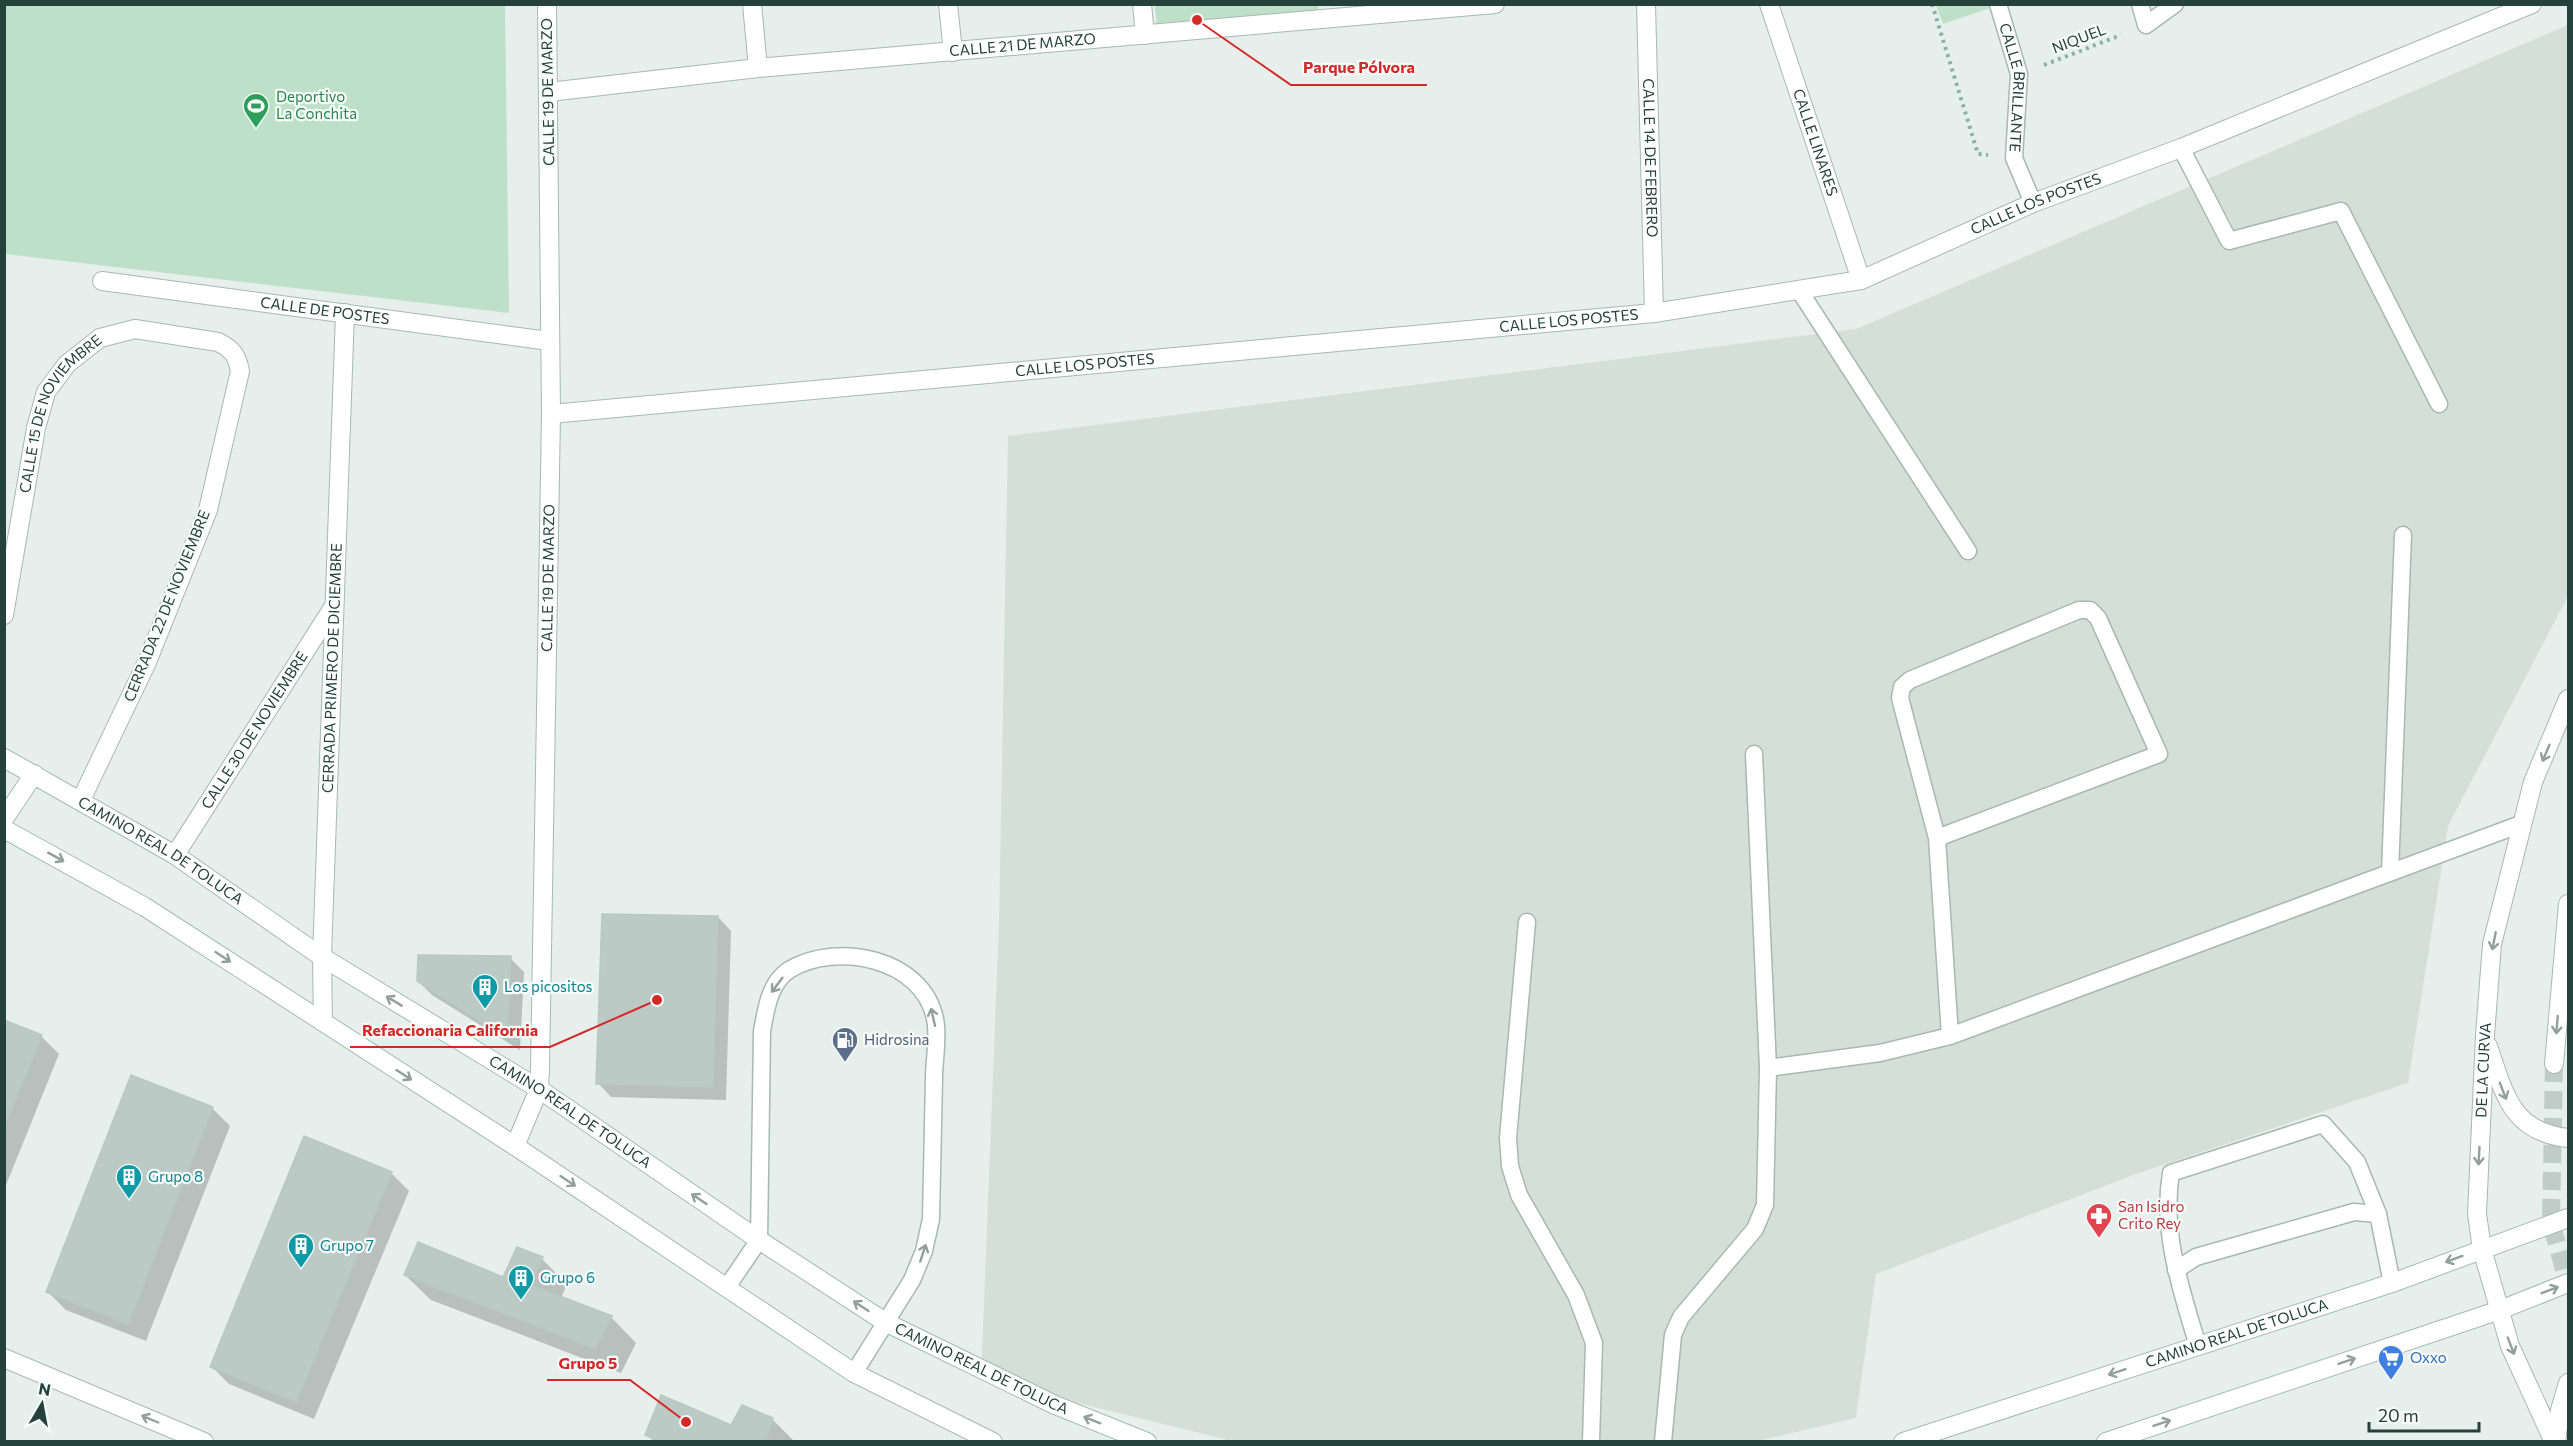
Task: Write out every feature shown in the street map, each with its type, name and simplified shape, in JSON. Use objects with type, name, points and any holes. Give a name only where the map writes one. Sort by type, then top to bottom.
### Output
[{"type":"street","name":"CALLE 19 DE MARZO","points":[[515,1146],[539,1089],[551,414],[547,4]]},
{"type":"street","points":[[752,4],[758,68]]},
{"type":"street","points":[[948,4],[953,52]]},
{"type":"street","points":[[1142,4],[1145,35]]},
{"type":"street","name":"CALLE 21 DE MARZO","points":[[549,92],[758,68],[1145,35],[1341,11],[1495,4]]},
{"type":"street","name":"CALLE 14 DE FEBRERO","points":[[1646,4],[1654,314]]},
{"type":"street","name":"CALLE LINARES","points":[[1769,4],[1861,279]]},
{"type":"street","name":"CALLE LOS POSTES","points":[[551,414],[1654,314],[1861,279],[2033,202],[2181,148],[2532,4]]},
{"type":"street","name":"CALLE DE POSTES","points":[[102,281],[549,341]]},
{"type":"street","name":"CERRADA PRIMERO DE DICIEMBRE","points":[[323,1023],[322,957],[345,313]]},
{"type":"street","name":"CALLE 15 DE NOVIEMBRE","points":[[4,615],[36,428],[46,392],[67,364],[100,338],[135,329],[218,342],[234,353],[240,371]]},
{"type":"street","name":"CERRADA 22 DE NOVIEMBRE","points":[[81,800],[147,662],[208,510],[240,371]]},
{"type":"street","name":"CALLE 30 DE NOVIEMBRE","points":[[175,855],[335,605]]},
{"type":"street","name":"DE LA CURVA","points":[[2555,1442],[2510,1346],[2482,1249],[2477,1214],[2485,1035],[2492,944],[2521,824],[2534,782],[2568,699]]},
{"type":"street","name":"CAMINO REAL DE TOLUCA","points":[[4,758],[175,855],[322,957],[539,1089],[759,1240],[885,1322],[1055,1405],[1147,1442]]},
{"type":"street","points":[[4,819],[34,774]]},
{"type":"street","points":[[4,829],[145,907],[515,1146],[854,1373],[993,1442]]},
{"type":"street","points":[[2554,1064],[2568,904]]},
{"type":"street","points":[[2485,1035],[2505,1098],[2515,1112],[2532,1128],[2554,1137],[2568,1138]]},
{"type":"street","name":"CAMINO REAL DE TOLUCA","points":[[1903,1442],[1944,1435],[2198,1346],[2392,1283],[2568,1218]]},
{"type":"street","points":[[2106,1442],[2500,1310],[2568,1282]]},
{"type":"street","points":[[4,1358],[204,1442]]},
{"type":"street","points":[[2555,1442],[2559,1410],[2568,1383]]},
{"type":"lane","name":"CALLE BRILLANTE","points":[[1998,4],[2019,74],[2014,158],[2033,202]]},
{"type":"lane","points":[[2140,4],[2146,25],[2175,4]]},
{"type":"lane","points":[[2181,148],[2229,241],[2341,211],[2439,404]]},
{"type":"lane","points":[[1799,290],[1968,551]]},
{"type":"lane","points":[[2390,873],[2403,535]]},
{"type":"lane","points":[[1937,838],[2159,754],[2098,618],[2090,610],[2079,610],[1910,680],[1902,687],[1900,698],[1937,838],[1950,1036]]},
{"type":"lane","points":[[1663,1442],[1673,1335],[1682,1317],[1755,1229],[1765,1205],[1768,1068],[1754,754]]},
{"type":"lane","points":[[1768,1068],[1880,1053],[1950,1036],[2521,824]]},
{"type":"lane","points":[[1527,922],[1508,1138],[1510,1166],[1519,1195],[1576,1295],[1587,1319],[1594,1343],[1591,1442]]},
{"type":"lane","points":[[727,1287],[759,1240],[762,1031],[768,997],[788,971],[822,959],[861,958],[896,967],[922,987],[935,1019],[931,1219],[924,1251],[912,1280],[854,1373]]},
{"type":"lane","points":[[2198,1346],[2176,1270],[2166,1200],[2171,1173],[2323,1124],[2357,1162],[2378,1214],[2392,1283]]},
{"type":"lane","points":[[2176,1270],[2196,1257],[2354,1212],[2378,1214]]},
{"type":"path","points":[[1932,4],[1978,154],[2014,158]]},
{"type":"path","name":"NIQUEL","points":[[2019,74],[2146,25]]},
{"type":"shaded area","points":[[2568,25],[2568,596],[2448,826],[2408,1083],[2136,1174],[1876,1274],[1856,1418],[1758,1441],[1232,1441],[981,1379],[999,924],[1008,436],[1856,329]]},
{"type":"green space","points":[[1318,4],[1319,12],[1157,28],[1155,5]]},
{"type":"green space","points":[[1993,4],[1993,7],[1943,24],[1936,5]]},
{"type":"green space","name":"Deportivo La Conchita","points":[[4,5],[505,5],[509,313],[5,254]]},
{"type":"building","points":[[602,914],[718,916],[713,1087],[596,1084]]},
{"type":"building","name":"Los picositos","points":[[418,955],[511,956],[507,1038],[417,981]]},
{"type":"building","points":[[4,1020],[42,1035],[4,1128]]},
{"type":"building","name":"Grupo 8","points":[[131,1075],[213,1107],[128,1324],[46,1292]]},
{"type":"building","name":"Grupo 7","points":[[304,1136],[392,1172],[296,1402],[210,1367]]},
{"type":"building","name":"Grupo 6","points":[[418,1242],[503,1277],[517,1247],[543,1257],[531,1285],[612,1316],[595,1349],[404,1275]]},
{"type":"building","points":[[661,1395],[731,1425],[742,1405],[773,1418],[766,1439],[772,1442],[661,1442],[645,1435]]},
{"type":"tunnel","points":[[2554,1064],[2551,1222],[2568,1284]]},
{"type":"place","name":"Parque Pólvora","points":[[1197,20]]},
{"type":"place","name":"Deportivo La Conchita","points":[[256,129]]},
{"type":"place","name":"Refaccionaria California","points":[[657,1000]]},
{"type":"place","name":"Los picositos","points":[[485,1010]]},
{"type":"place","name":"Hidrosina","points":[[845,1063]]},
{"type":"place","name":"Grupo 8","points":[[129,1200]]},
{"type":"place","name":"San Isidro Crito Rey","points":[[2099,1239]]},
{"type":"place","name":"Grupo 7","points":[[301,1269]]},
{"type":"place","name":"Grupo 6","points":[[521,1301]]},
{"type":"place","name":"Oxxo","points":[[2391,1381]]},
{"type":"place","name":"Grupo 5","points":[[686,1422]]}]
